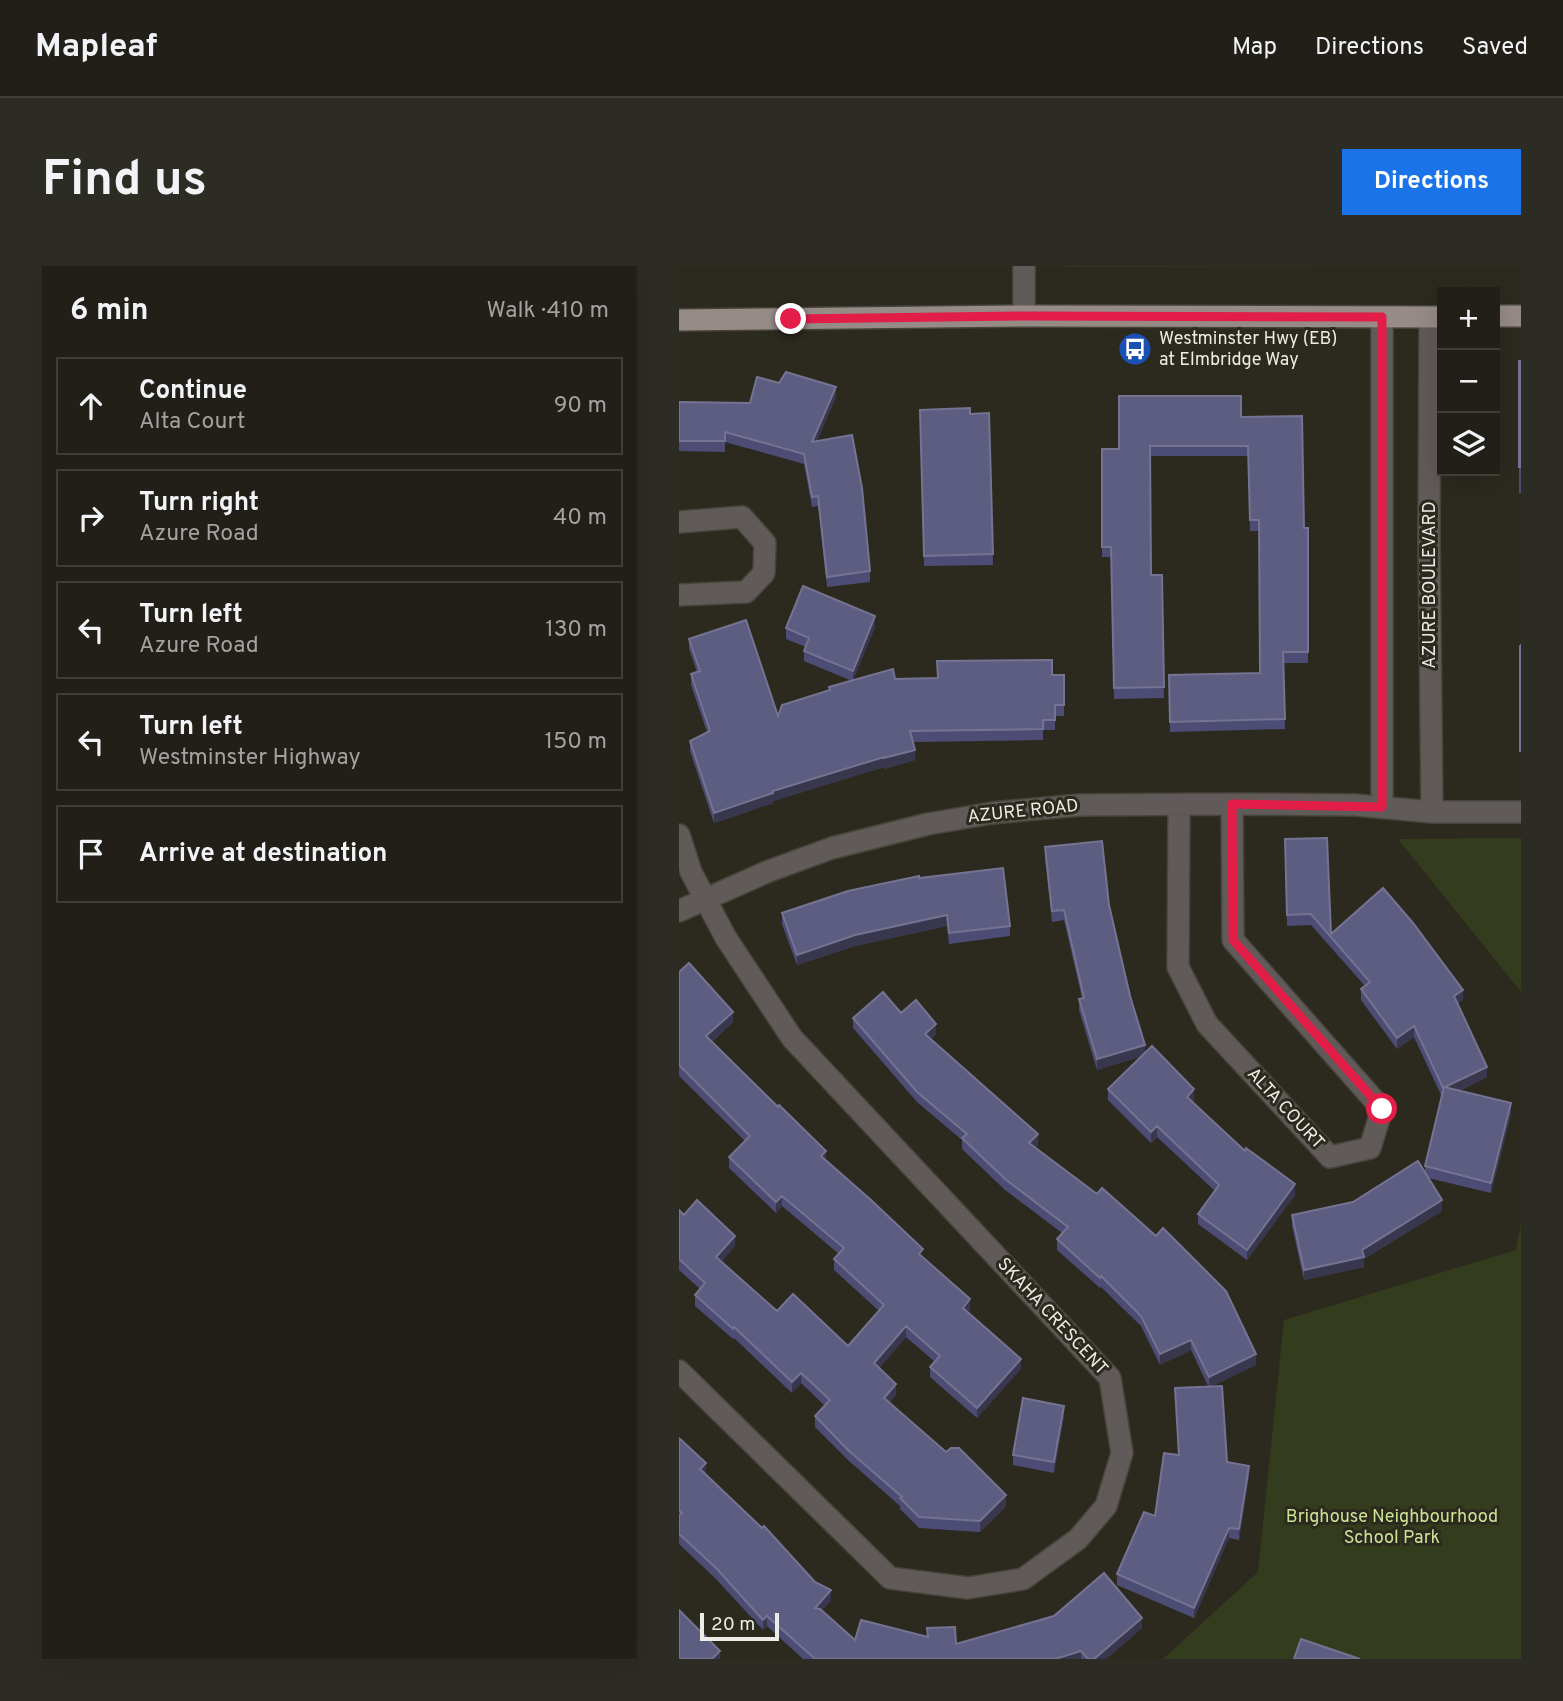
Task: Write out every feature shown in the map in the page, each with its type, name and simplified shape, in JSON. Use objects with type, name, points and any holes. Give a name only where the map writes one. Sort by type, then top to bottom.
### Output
[{"type":"main road","points":[[679,320],[1024,316],[1436,317]]},
{"type":"main road","points":[[1500,317],[1521,316]]},
{"type":"street","points":[[1024,266],[1024,316]]},
{"type":"street","points":[[1382,317],[1382,807]]},
{"type":"street","name":"AZURE BOULEVARD","points":[[1433,812],[1429,535],[1436,317]]},
{"type":"street","points":[[679,522],[742,517],[765,543],[765,573],[746,592],[679,595]]},
{"type":"street","name":"AZURE ROAD","points":[[679,911],[769,871],[832,848],[928,824],[992,813],[1056,806],[1232,804],[1382,807],[1433,812],[1521,812]]},
{"type":"street","name":"ALTA COURT","points":[[1179,805],[1178,967],[1207,1024],[1330,1157],[1370,1148],[1382,1109],[1233,940],[1232,804]]},
{"type":"street","name":"SKAHA CRESCENT","points":[[679,835],[688,865],[705,899],[746,970],[792,1038],[1110,1378],[1122,1453],[1106,1506],[1078,1539],[1023,1579],[968,1588],[890,1578],[679,1371]]},
{"type":"green space","points":[[1065,266],[1336,266],[1067,267]]},
{"type":"green space","points":[[1521,838],[1521,992],[1398,839]]},
{"type":"green space","name":"Brighouse Neighbourhood School Park","points":[[1521,1222],[1521,1659],[1163,1659],[1258,1572],[1284,1320],[1516,1250]]},
{"type":"building","points":[[1521,361],[1521,467],[1519,467]]},
{"type":"building","points":[[786,372],[836,387],[812,442],[852,435],[862,488],[870,571],[827,577],[818,496],[812,497],[804,454],[725,432],[725,441],[679,441],[679,402],[750,403],[757,377],[779,383]]},
{"type":"building","points":[[1119,396],[1241,396],[1241,417],[1302,416],[1304,528],[1308,528],[1308,652],[1283,652],[1285,719],[1170,722],[1169,675],[1260,673],[1259,520],[1250,520],[1248,446],[1150,446],[1151,575],[1162,575],[1164,687],[1114,688],[1111,547],[1102,547],[1102,449],[1119,449]]},
{"type":"building","points":[[970,408],[970,414],[989,413],[993,554],[924,556],[920,410]]},
{"type":"building","points":[[803,586],[875,616],[853,671],[804,651],[809,638],[786,628]]},
{"type":"building","points":[[746,620],[778,716],[782,705],[830,690],[829,687],[893,669],[895,679],[938,678],[937,661],[1052,660],[1052,675],[1064,675],[1064,705],[1055,705],[1055,720],[1043,720],[1043,729],[910,731],[915,750],[773,791],[714,813],[690,741],[710,731],[691,674],[700,671],[689,639]]},
{"type":"building","points":[[1520,646],[1521,751],[1520,751]]},
{"type":"building","points":[[1327,838],[1331,934],[1383,888],[1463,990],[1454,996],[1487,1067],[1443,1088],[1414,1026],[1397,1038],[1361,989],[1370,982],[1311,914],[1287,915],[1285,839]]},
{"type":"building","points":[[1102,841],[1109,905],[1130,996],[1145,1045],[1097,1059],[1079,999],[1084,998],[1064,910],[1052,911],[1045,847]]},
{"type":"building","points":[[1003,868],[1010,926],[949,933],[947,915],[855,935],[797,955],[782,913],[848,891],[919,876]]},
{"type":"building","points":[[689,963],[733,1012],[706,1036],[826,1151],[821,1156],[923,1249],[919,1254],[970,1299],[963,1308],[1021,1359],[977,1408],[930,1367],[940,1356],[906,1326],[874,1363],[896,1384],[884,1398],[946,1452],[951,1448],[959,1448],[1006,1495],[980,1521],[919,1517],[900,1498],[902,1497],[848,1450],[815,1416],[830,1400],[801,1373],[792,1382],[734,1327],[733,1329],[695,1295],[705,1283],[679,1259],[679,1210],[684,1215],[697,1200],[735,1236],[716,1257],[777,1311],[793,1294],[848,1346],[884,1305],[834,1259],[844,1248],[782,1196],[776,1202],[729,1157],[750,1136],[679,1065],[679,972]]},
{"type":"building","points":[[883,992],[901,1013],[916,1000],[936,1024],[925,1034],[1038,1134],[1029,1143],[1097,1194],[1102,1188],[1156,1236],[1163,1228],[1226,1291],[1256,1354],[1209,1377],[1191,1340],[1160,1354],[1141,1316],[1101,1276],[1100,1278],[1057,1239],[1068,1227],[1005,1179],[962,1138],[967,1134],[917,1092],[853,1018]]},
{"type":"building","points":[[1152,1046],[1194,1089],[1187,1097],[1245,1151],[1246,1148],[1295,1184],[1247,1250],[1198,1214],[1219,1185],[1157,1126],[1151,1132],[1108,1089]]},
{"type":"building","points":[[1444,1087],[1511,1103],[1491,1183],[1425,1166]]},
{"type":"building","points":[[1418,1161],[1442,1200],[1362,1250],[1364,1257],[1304,1270],[1292,1215],[1353,1202]]},
{"type":"building","points":[[1222,1386],[1227,1462],[1249,1466],[1239,1529],[1229,1528],[1194,1608],[1117,1574],[1144,1512],[1155,1516],[1164,1453],[1179,1455],[1175,1388]]},
{"type":"building","points":[[1023,1398],[1064,1406],[1054,1462],[1013,1455]]},
{"type":"building","points":[[679,1438],[706,1463],[700,1469],[762,1528],[764,1526],[815,1582],[831,1590],[815,1608],[820,1609],[855,1640],[861,1620],[928,1637],[927,1628],[955,1627],[956,1644],[1054,1616],[1104,1573],[1142,1618],[1094,1659],[1088,1659],[1081,1651],[1055,1659],[815,1659],[767,1616],[763,1620],[716,1568],[679,1534],[679,1516],[682,1513],[679,1510]]},
{"type":"building","points":[[679,1610],[720,1651],[712,1659],[679,1659]]},
{"type":"building","points":[[1301,1639],[1360,1659],[1294,1659]]},
{"type":"place","name":"Westminster Hwy (EB) at Elmbridge Way","points":[[1135,349]]},
{"type":"route","points":[[791,319],[1024,316],[1382,317],[1382,807],[1232,804],[1233,940],[1382,1109]]}]
